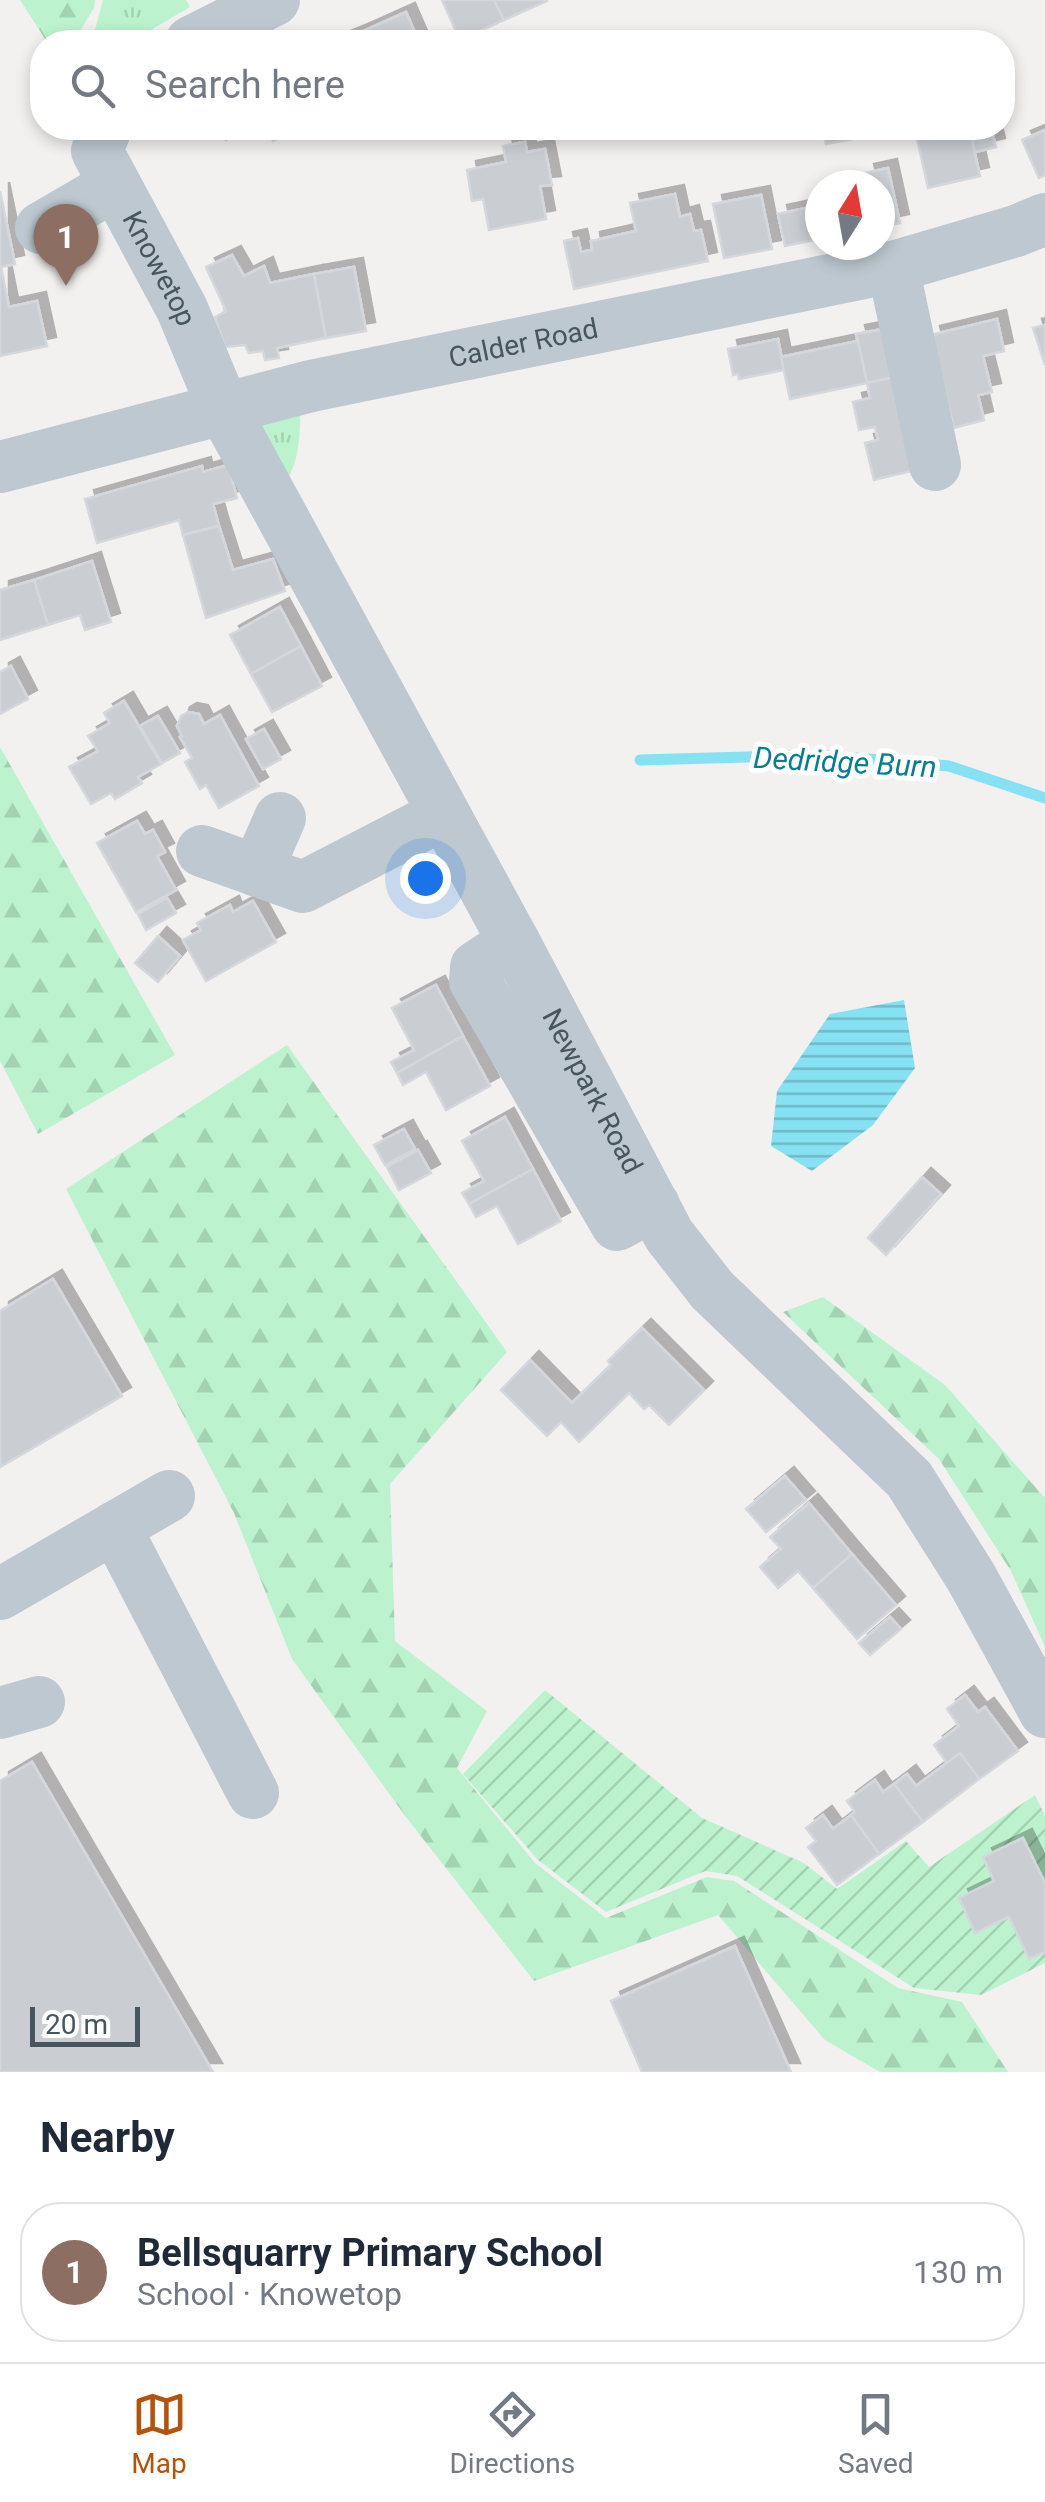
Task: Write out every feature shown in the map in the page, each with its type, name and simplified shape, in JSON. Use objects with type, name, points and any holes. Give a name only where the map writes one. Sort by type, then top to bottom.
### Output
[{"type":"street","points":[[215,30],[274,0]]},
{"type":"street","name":"Knowetop","points":[[101,140],[96,152],[115,185],[186,286],[224,410]]},
{"type":"street","points":[[41,228],[115,185]]},
{"type":"street","name":"Calder Road","points":[[0,467],[311,386],[893,268],[1045,219]]},
{"type":"street","points":[[893,268],[935,464]]},
{"type":"street","name":"Newpark Road","points":[[224,410],[670,1235],[712,1290],[908,1480],[971,1577],[1045,1712]]},
{"type":"street","points":[[202,851],[303,887],[444,814]]},
{"type":"street","points":[[257,870],[280,818]]},
{"type":"street","points":[[0,1594],[169,1496]]},
{"type":"street","points":[[115,1527],[253,1793]]},
{"type":"green space","points":[[20,0],[95,0],[80,30],[39,30]]},
{"type":"green space","points":[[103,0],[186,0],[190,7],[151,30],[95,30]]},
{"type":"green space","points":[[301,401],[296,458],[281,489],[246,417]]},
{"type":"green space","points":[[0,747],[175,1055],[38,1134],[0,1061]]},
{"type":"green space","points":[[287,1045],[507,1352],[390,1484],[395,1641],[487,1711],[457,1768],[535,1863],[606,1918],[707,1877],[734,1881],[898,1988],[962,2002],[1008,2072],[880,2072],[825,2040],[718,1915],[534,1981],[406,1817],[292,1659],[234,1513],[66,1189]]},
{"type":"green space","points":[[823,1297],[945,1385],[1045,1498],[1045,1647],[1011,1571],[939,1459],[783,1312]]},
{"type":"green space","points":[[545,1690],[702,1818],[804,1863],[837,1889],[906,1841],[929,1867],[1035,1795],[1045,1816],[1045,1963],[981,1995],[914,1988],[737,1876],[705,1871],[606,1912],[538,1860],[463,1774]]},
{"type":"water","points":[[904,1000],[915,1068],[873,1125],[812,1171],[771,1146],[777,1091],[830,1014]]},
{"type":"building","points":[[442,0],[494,0],[504,20],[482,30],[456,30]]},
{"type":"building","points":[[494,0],[547,0],[547,1],[504,20]]},
{"type":"building","points":[[406,12],[414,30],[366,30]]},
{"type":"building","points":[[1045,130],[1045,175],[1039,178],[1022,140]]},
{"type":"building","points":[[917,140],[972,140],[980,176],[928,188]]},
{"type":"building","points":[[972,140],[994,140],[996,147],[975,152]]},
{"type":"building","points":[[525,142],[527,152],[545,149],[552,185],[540,186],[546,219],[489,230],[483,199],[472,201],[467,170],[506,162],[503,146]]},
{"type":"building","points":[[0,191],[15,264],[1,267],[9,307],[37,301],[47,346],[0,356]]},
{"type":"building","points":[[675,194],[680,217],[690,214],[694,231],[701,230],[708,261],[574,289],[564,241],[578,238],[581,252],[592,250],[591,241],[636,231],[630,203]]},
{"type":"building","points":[[761,195],[772,249],[724,258],[713,204]]},
{"type":"building","points":[[805,208],[805,242],[785,246],[778,214]]},
{"type":"building","points":[[232,255],[244,276],[264,266],[270,283],[314,274],[326,338],[277,348],[279,358],[265,360],[263,351],[249,353],[245,345],[225,347],[215,317],[226,311],[206,267]]},
{"type":"building","points":[[354,267],[366,331],[326,338],[314,274]]},
{"type":"building","points":[[997,319],[1004,351],[983,356],[992,392],[978,395],[984,420],[954,428],[931,335]]},
{"type":"building","points":[[1045,325],[1045,365],[1033,328]]},
{"type":"building","points":[[894,327],[904,375],[867,383],[856,334]]},
{"type":"building","points":[[778,339],[784,370],[739,379],[738,374],[733,375],[728,349]]},
{"type":"building","points":[[858,341],[867,383],[790,399],[781,357]]},
{"type":"building","points":[[904,375],[915,470],[874,480],[865,443],[878,440],[875,427],[859,430],[853,402],[870,398],[867,383]]},
{"type":"building","points":[[228,465],[237,498],[213,504],[219,526],[183,535],[179,520],[97,543],[85,499],[202,466],[203,472]]},
{"type":"building","points":[[219,526],[233,570],[273,559],[285,591],[206,618],[183,535]]},
{"type":"building","points":[[92,561],[111,622],[85,630],[80,615],[48,625],[34,580]]},
{"type":"building","points":[[34,580],[48,625],[0,640],[0,590]]},
{"type":"building","points":[[280,607],[301,646],[251,674],[230,635]]},
{"type":"building","points":[[301,646],[322,686],[272,712],[251,674]]},
{"type":"building","points":[[11,666],[28,699],[0,714],[0,672]]},
{"type":"building","points":[[124,701],[161,764],[138,777],[142,783],[115,799],[111,793],[91,804],[69,767],[98,751],[88,736],[110,723],[104,713]]},
{"type":"building","points":[[188,712],[199,714],[204,724],[220,715],[259,786],[219,808],[206,785],[200,789],[185,762],[192,758],[177,726],[181,716]]},
{"type":"building","points":[[158,716],[180,753],[162,763],[140,726]]},
{"type":"building","points":[[264,729],[281,759],[263,769],[246,739]]},
{"type":"building","points":[[137,821],[145,834],[153,830],[165,852],[157,856],[176,890],[136,912],[97,843]]},
{"type":"building","points":[[167,898],[176,913],[146,930],[138,914]]},
{"type":"building","points":[[253,901],[276,942],[206,981],[183,940],[201,930],[197,923],[230,905],[233,912]]},
{"type":"building","points":[[158,936],[180,956],[158,982],[135,963]]},
{"type":"building","points":[[436,985],[463,1036],[397,1073],[391,1062],[414,1050],[392,1008]]},
{"type":"building","points":[[463,1036],[490,1086],[446,1110],[426,1072],[403,1085],[397,1073]]},
{"type":"building","points":[[505,1117],[533,1169],[469,1204],[462,1193],[484,1181],[462,1141]]},
{"type":"building","points":[[404,1129],[415,1149],[385,1165],[374,1145]]},
{"type":"building","points":[[418,1150],[431,1173],[399,1190],[387,1167]]},
{"type":"building","points":[[533,1169],[561,1221],[518,1244],[497,1206],[476,1217],[469,1204]]},
{"type":"building","points":[[922,1177],[941,1194],[886,1255],[868,1238]]},
{"type":"building","points":[[53,1279],[122,1396],[0,1467],[0,1311]]},
{"type":"building","points":[[642,1328],[704,1390],[669,1425],[649,1405],[644,1409],[629,1393],[579,1442],[561,1422],[547,1436],[501,1390],[530,1360],[572,1403]]},
{"type":"building","points":[[785,1476],[806,1500],[766,1532],[746,1509]]},
{"type":"building","points":[[809,1503],[852,1554],[813,1588],[798,1571],[778,1588],[760,1567],[781,1549],[770,1537]]},
{"type":"building","points":[[852,1554],[896,1605],[857,1639],[813,1588]]},
{"type":"building","points":[[890,1617],[901,1629],[870,1655],[859,1643]]},
{"type":"building","points":[[965,1695],[978,1712],[985,1707],[1018,1751],[979,1779],[960,1753],[947,1763],[934,1745],[959,1726],[947,1709]]},
{"type":"building","points":[[960,1753],[979,1779],[923,1822],[894,1784],[907,1774],[916,1786]]},
{"type":"building","points":[[32,1762],[213,2072],[0,2072],[0,1781]]},
{"type":"building","points":[[875,1780],[883,1792],[894,1784],[923,1822],[879,1854],[851,1815],[855,1812],[847,1801]]},
{"type":"building","points":[[823,1815],[833,1829],[851,1815],[879,1854],[837,1885],[808,1847],[816,1841],[806,1828]]},
{"type":"building","points":[[1023,1838],[1045,1883],[1045,1952],[1029,1959],[1009,1917],[975,1933],[959,1898],[994,1881],[983,1857]]},
{"type":"building","points":[[735,1946],[791,2072],[642,2072],[611,2001]]},
{"type":"waterway","name":"Dedridge Burn","points":[[640,760],[822,755],[949,766],[1045,798]]},
{"type":"place","name":"Bellsquarry Primary School","points":[[66,286]]}]
